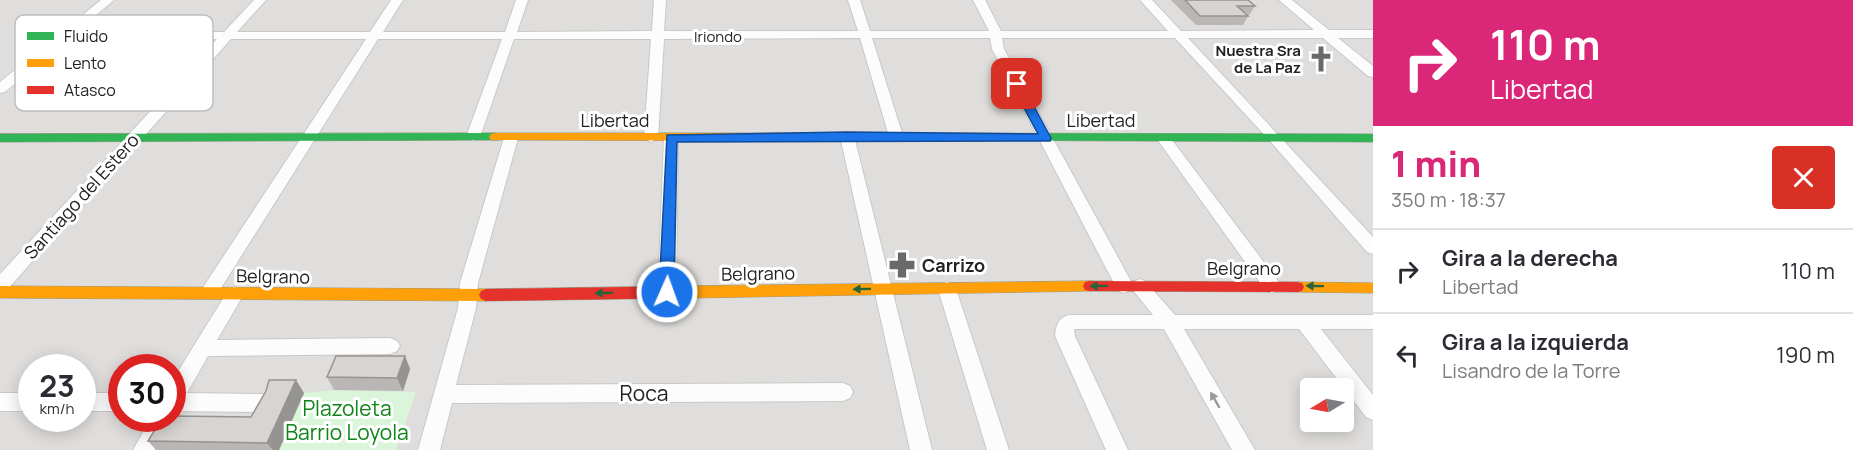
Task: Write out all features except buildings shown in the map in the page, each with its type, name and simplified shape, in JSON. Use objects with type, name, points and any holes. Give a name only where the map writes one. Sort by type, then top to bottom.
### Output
[{"type":"street","points":[[90,15],[108,0]]},
{"type":"street","name":"Santiago del Estero","points":[[213,51],[260,0]]},
{"type":"street","points":[[210,291],[397,0]]},
{"type":"street","points":[[473,137],[522,0]]},
{"type":"street","points":[[651,138],[660,0]]},
{"type":"street","points":[[854,0],[896,136]]},
{"type":"street","points":[[979,0],[997,36],[998,49],[1046,138],[1132,286],[1169,321],[1244,450]]},
{"type":"street","points":[[1146,0],[1275,138],[1373,248]]},
{"type":"street","points":[[1285,0],[1373,73]]},
{"type":"street","name":"Iriondo","points":[[213,37],[1373,34]]},
{"type":"street","points":[[0,89],[6,79]]},
{"type":"street","name":"Santiago del Estero","points":[[0,286],[159,111]]},
{"type":"street","points":[[847,136],[921,450]]},
{"type":"street","name":"Libertad","points":[[0,138],[896,136],[1164,139],[1373,138]]},
{"type":"street","points":[[429,450],[469,295],[469,283],[511,138]]},
{"type":"street","points":[[667,292],[671,138]]},
{"type":"street","points":[[1164,139],[1272,286]]},
{"type":"street","name":"Belgrano","points":[[0,292],[210,291],[235,294],[469,295],[1132,286],[1373,288]]},
{"type":"street","points":[[947,289],[998,450]]},
{"type":"street","points":[[186,378],[235,294]]},
{"type":"street","points":[[1117,450],[1065,336],[1065,327],[1069,322],[1169,321],[1306,324],[1373,322]]},
{"type":"street","points":[[1306,324],[1373,411]]},
{"type":"street","points":[[204,348],[390,346]]},
{"type":"street","name":"Roca","points":[[445,394],[843,392]]},
{"type":"street","points":[[186,401],[262,403]]},
{"type":"street","points":[[0,402],[18,402]]},
{"type":"street","points":[[144,450],[154,432]]},
{"type":"shaded area","points":[[0,0],[1373,0],[1373,450],[0,450]]},
{"type":"green space","name":"Plazoleta Barrio Loyola","points":[[334,390],[416,392],[396,450],[279,450],[304,393]]},
{"type":"traffic: fast","points":[[0,138],[495,137]]},
{"type":"traffic: fast","points":[[906,137],[1373,138]]},
{"type":"traffic: slow","points":[[495,137],[906,137]]},
{"type":"traffic: slow","points":[[690,292],[1090,286]]},
{"type":"traffic: slow","points":[[1297,287],[1373,288]]},
{"type":"traffic: slow","points":[[0,292],[486,295]]},
{"type":"traffic: jam","points":[[1090,286],[1297,287]]},
{"type":"traffic: jam","points":[[486,295],[690,292]]},
{"type":"place","name":"Nuestra Sra de La Paz","points":[[1321,59]]},
{"type":"place","name":"Carrizo","points":[[902,265]]},
{"type":"route","points":[[667,292],[671,138],[847,136],[1046,138],[1017,84]]}]
